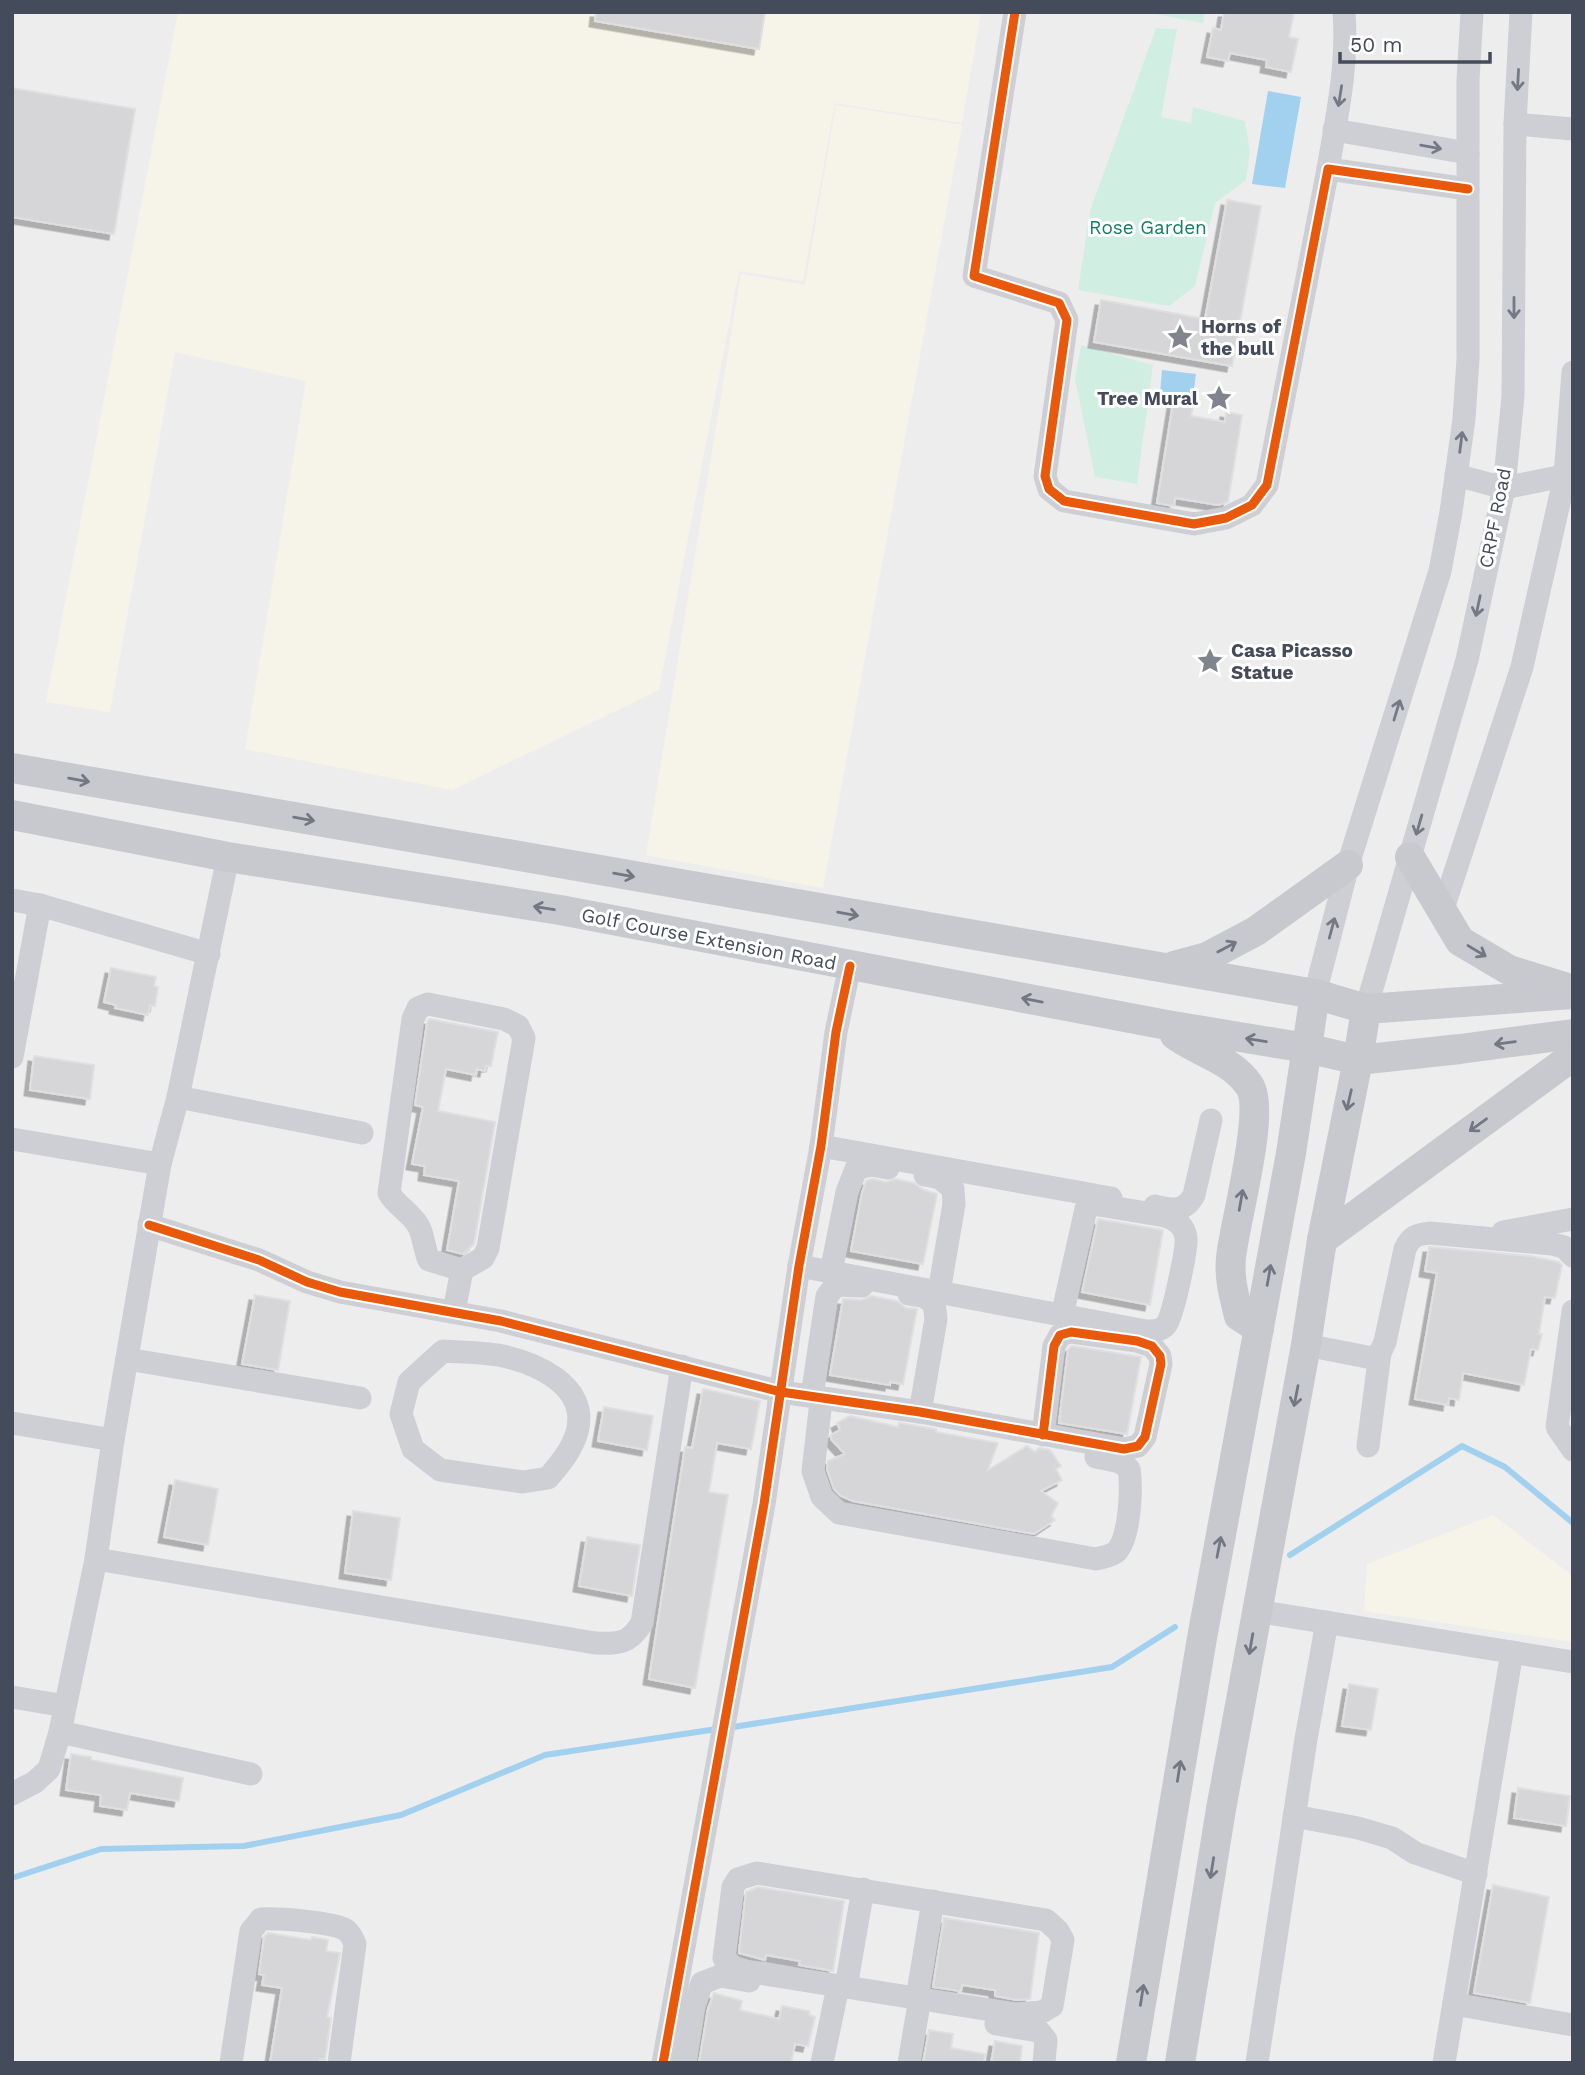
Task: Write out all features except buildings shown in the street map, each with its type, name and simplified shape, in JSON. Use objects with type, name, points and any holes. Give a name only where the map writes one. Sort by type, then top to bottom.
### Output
[{"type":"main road","points":[[12,768],[1315,994],[1366,1009],[1573,992]]},
{"type":"main road","name":"Golf Course Extension Road","points":[[12,815],[228,857],[560,910],[1167,1025],[1306,1048],[1358,1060],[1573,1034]]},
{"type":"main road","points":[[1410,857],[1460,941],[1510,970],[1573,992]]},
{"type":"main road","points":[[1163,968],[1207,957],[1256,931],[1348,865]]},
{"type":"main road","points":[[1131,2063],[1202,1638],[1291,1153],[1315,994]]},
{"type":"main road","points":[[1180,2063],[1256,1611],[1366,1009]]},
{"type":"main road","points":[[1167,1025],[1176,1037],[1232,1066],[1250,1086],[1254,1096],[1254,1122],[1231,1258],[1231,1286],[1239,1315],[1259,1329]]},
{"type":"main road","points":[[1322,1240],[1573,1056]]},
{"type":"street","points":[[1015,12],[974,276],[1059,303],[1067,320],[1045,476],[1049,489],[1064,501],[1194,524],[1226,518],[1252,505],[1267,485],[1328,169],[1344,69],[1344,12]]},
{"type":"street","points":[[1315,994],[1348,865],[1440,571],[1456,475],[1468,359],[1468,153],[1472,12]]},
{"type":"street","name":"CRPF Road","points":[[1366,1009],[1466,660],[1504,488],[1513,396],[1516,124],[1521,12]]},
{"type":"street","points":[[1516,124],[1573,129]]},
{"type":"street","points":[[1334,130],[1468,153]]},
{"type":"street","points":[[1328,169],[1468,189]]},
{"type":"street","points":[[1442,912],[1521,667],[1569,475],[1573,372]]},
{"type":"street","points":[[1456,475],[1504,488],[1569,475]]},
{"type":"street","points":[[12,1794],[35,1782],[49,1769],[60,1732],[96,1559],[113,1440],[160,1164],[178,1097],[228,857]]},
{"type":"street","points":[[12,900],[40,905],[209,954]]},
{"type":"street","points":[[12,1057],[40,905]]},
{"type":"street","points":[[663,2063],[724,1728],[821,1146],[836,1032],[850,966]]},
{"type":"street","points":[[454,1311],[462,1270],[483,1258],[488,1248],[524,1038],[519,1026],[504,1019],[428,1004],[418,1008],[413,1019],[388,1193],[420,1227],[424,1250],[429,1260],[462,1270]]},
{"type":"street","points":[[178,1097],[362,1133]]},
{"type":"street","points":[[821,1146],[1177,1210],[1189,1204],[1195,1195],[1211,1120]]},
{"type":"street","points":[[12,1139],[160,1164]]},
{"type":"street","points":[[831,1272],[847,1192],[856,1169],[871,1165],[912,1172],[940,1178],[953,1189],[954,1204],[939,1292]]},
{"type":"street","points":[[799,1266],[1062,1316],[1146,1331],[1165,1327],[1172,1312],[1186,1237],[1181,1225],[1175,1219],[1164,1216],[1093,1204],[1086,1209],[1062,1316]]},
{"type":"street","points":[[1476,1238],[1573,1219]]},
{"type":"street","points":[[149,1225],[259,1260],[307,1282],[340,1292],[501,1321],[682,1366],[780,1398],[816,1403],[1121,1462],[1129,1469],[1132,1487],[1125,1533],[1118,1550],[1096,1559],[839,1513],[822,1497],[813,1471],[816,1403],[827,1296],[836,1285],[850,1284],[923,1296],[934,1303],[936,1320],[920,1412]]},
{"type":"street","points":[[1368,1446],[1380,1353],[1385,1342],[1409,1240],[1415,1235],[1429,1233],[1552,1244],[1564,1247],[1573,1256]]},
{"type":"street","points":[[1573,1311],[1569,1358],[1557,1427],[1573,1450]]},
{"type":"street","points":[[496,1355],[501,1321]]},
{"type":"street","points":[[816,1403],[920,1412],[1043,1435],[1124,1449],[1138,1446],[1145,1437],[1161,1364],[1160,1356],[1152,1346],[1137,1341],[1071,1332],[1060,1335],[1054,1346],[1043,1435]]},
{"type":"street","points":[[1306,1345],[1372,1358],[1380,1353]]},
{"type":"street","points":[[443,1351],[496,1355],[533,1364],[561,1382],[578,1404],[578,1431],[566,1456],[548,1478],[523,1482],[440,1470],[413,1448],[401,1414],[409,1382],[443,1351]]},
{"type":"street","points":[[127,1359],[360,1398]]},
{"type":"street","points":[[96,1559],[595,1643],[615,1644],[633,1638],[642,1623],[682,1366]]},
{"type":"street","points":[[12,1423],[113,1440]]},
{"type":"street","points":[[1256,1611],[1573,1661]]},
{"type":"street","points":[[1257,2063],[1326,1622]]},
{"type":"street","points":[[1444,2063],[1513,1652]]},
{"type":"street","points":[[12,1697],[65,1706]]},
{"type":"street","points":[[60,1732],[251,1774]]},
{"type":"street","points":[[1294,1816],[1358,1828],[1392,1838],[1415,1853],[1476,1874]]},
{"type":"street","points":[[685,2063],[694,2006],[702,1983],[720,1976],[918,2004],[1016,2014],[1042,2012],[1052,2006],[1063,1940],[1046,1920],[765,1872],[745,1875],[738,1879],[733,1886],[724,1958],[733,1967],[746,1971],[841,1992]]},
{"type":"street","points":[[822,2063],[841,1992],[863,1889]]},
{"type":"street","points":[[909,2063],[933,1901]]},
{"type":"street","points":[[691,1915],[728,1920]]},
{"type":"street","points":[[231,2063],[251,1931],[261,1919],[275,1918],[339,1927],[350,1932],[355,1944],[354,1965],[339,2063]]},
{"type":"street","points":[[918,2004],[1039,2031],[1046,2040],[1044,2063]]},
{"type":"street","points":[[1454,2004],[1573,2025]]},
{"type":"shaded area","points":[[178,12],[981,12],[962,123],[835,103],[803,281],[739,271],[659,690],[452,790],[245,749],[306,381],[175,352],[110,712],[46,702]]},
{"type":"shaded area","points":[[836,105],[962,125],[823,888],[646,855],[741,274],[805,285]]},
{"type":"shaded area","points":[[1493,1515],[1573,1576],[1573,1642],[1364,1611],[1367,1564]]},
{"type":"green space","points":[[1144,12],[1205,12],[1203,23]]},
{"type":"green space","name":"Rose Garden","points":[[1156,28],[1177,29],[1161,117],[1191,123],[1193,107],[1245,121],[1250,151],[1246,180],[1215,203],[1195,286],[1169,306],[1078,290],[1090,211]]},
{"type":"green space","points":[[1081,345],[1153,365],[1137,484],[1095,477],[1075,379]]},
{"type":"water","points":[[1268,91],[1301,97],[1285,188],[1252,184]]},
{"type":"water","points":[[1162,370],[1196,374],[1193,397],[1160,393]]},
{"type":"waterway","points":[[1290,1555],[1462,1446],[1505,1467],[1573,1523]]},
{"type":"waterway","points":[[727,1728],[1112,1667],[1175,1627]]},
{"type":"waterway","points":[[12,1878],[101,1849],[244,1846],[401,1815],[545,1755],[717,1729]]},
{"type":"cycle path","points":[[1015,12],[974,276],[1059,303],[1067,320],[1045,476],[1049,489],[1064,501],[1194,524],[1226,518],[1252,505],[1267,485],[1328,169],[1468,189]]},
{"type":"cycle path","points":[[663,2063],[764,1504],[799,1266],[821,1146],[836,1032],[850,966]]},
{"type":"cycle path","points":[[149,1225],[259,1260],[307,1282],[340,1292],[501,1321],[781,1392],[920,1412],[1124,1449],[1138,1446],[1145,1437],[1161,1364],[1160,1356],[1152,1346],[1137,1341],[1071,1332],[1060,1335],[1054,1346],[1043,1435]]},
{"type":"place","name":"Horns of the bull","points":[[1180,337]]},
{"type":"place","name":"Tree Mural","points":[[1219,398]]},
{"type":"place","name":"Casa Picasso Statue","points":[[1210,661]]}]
